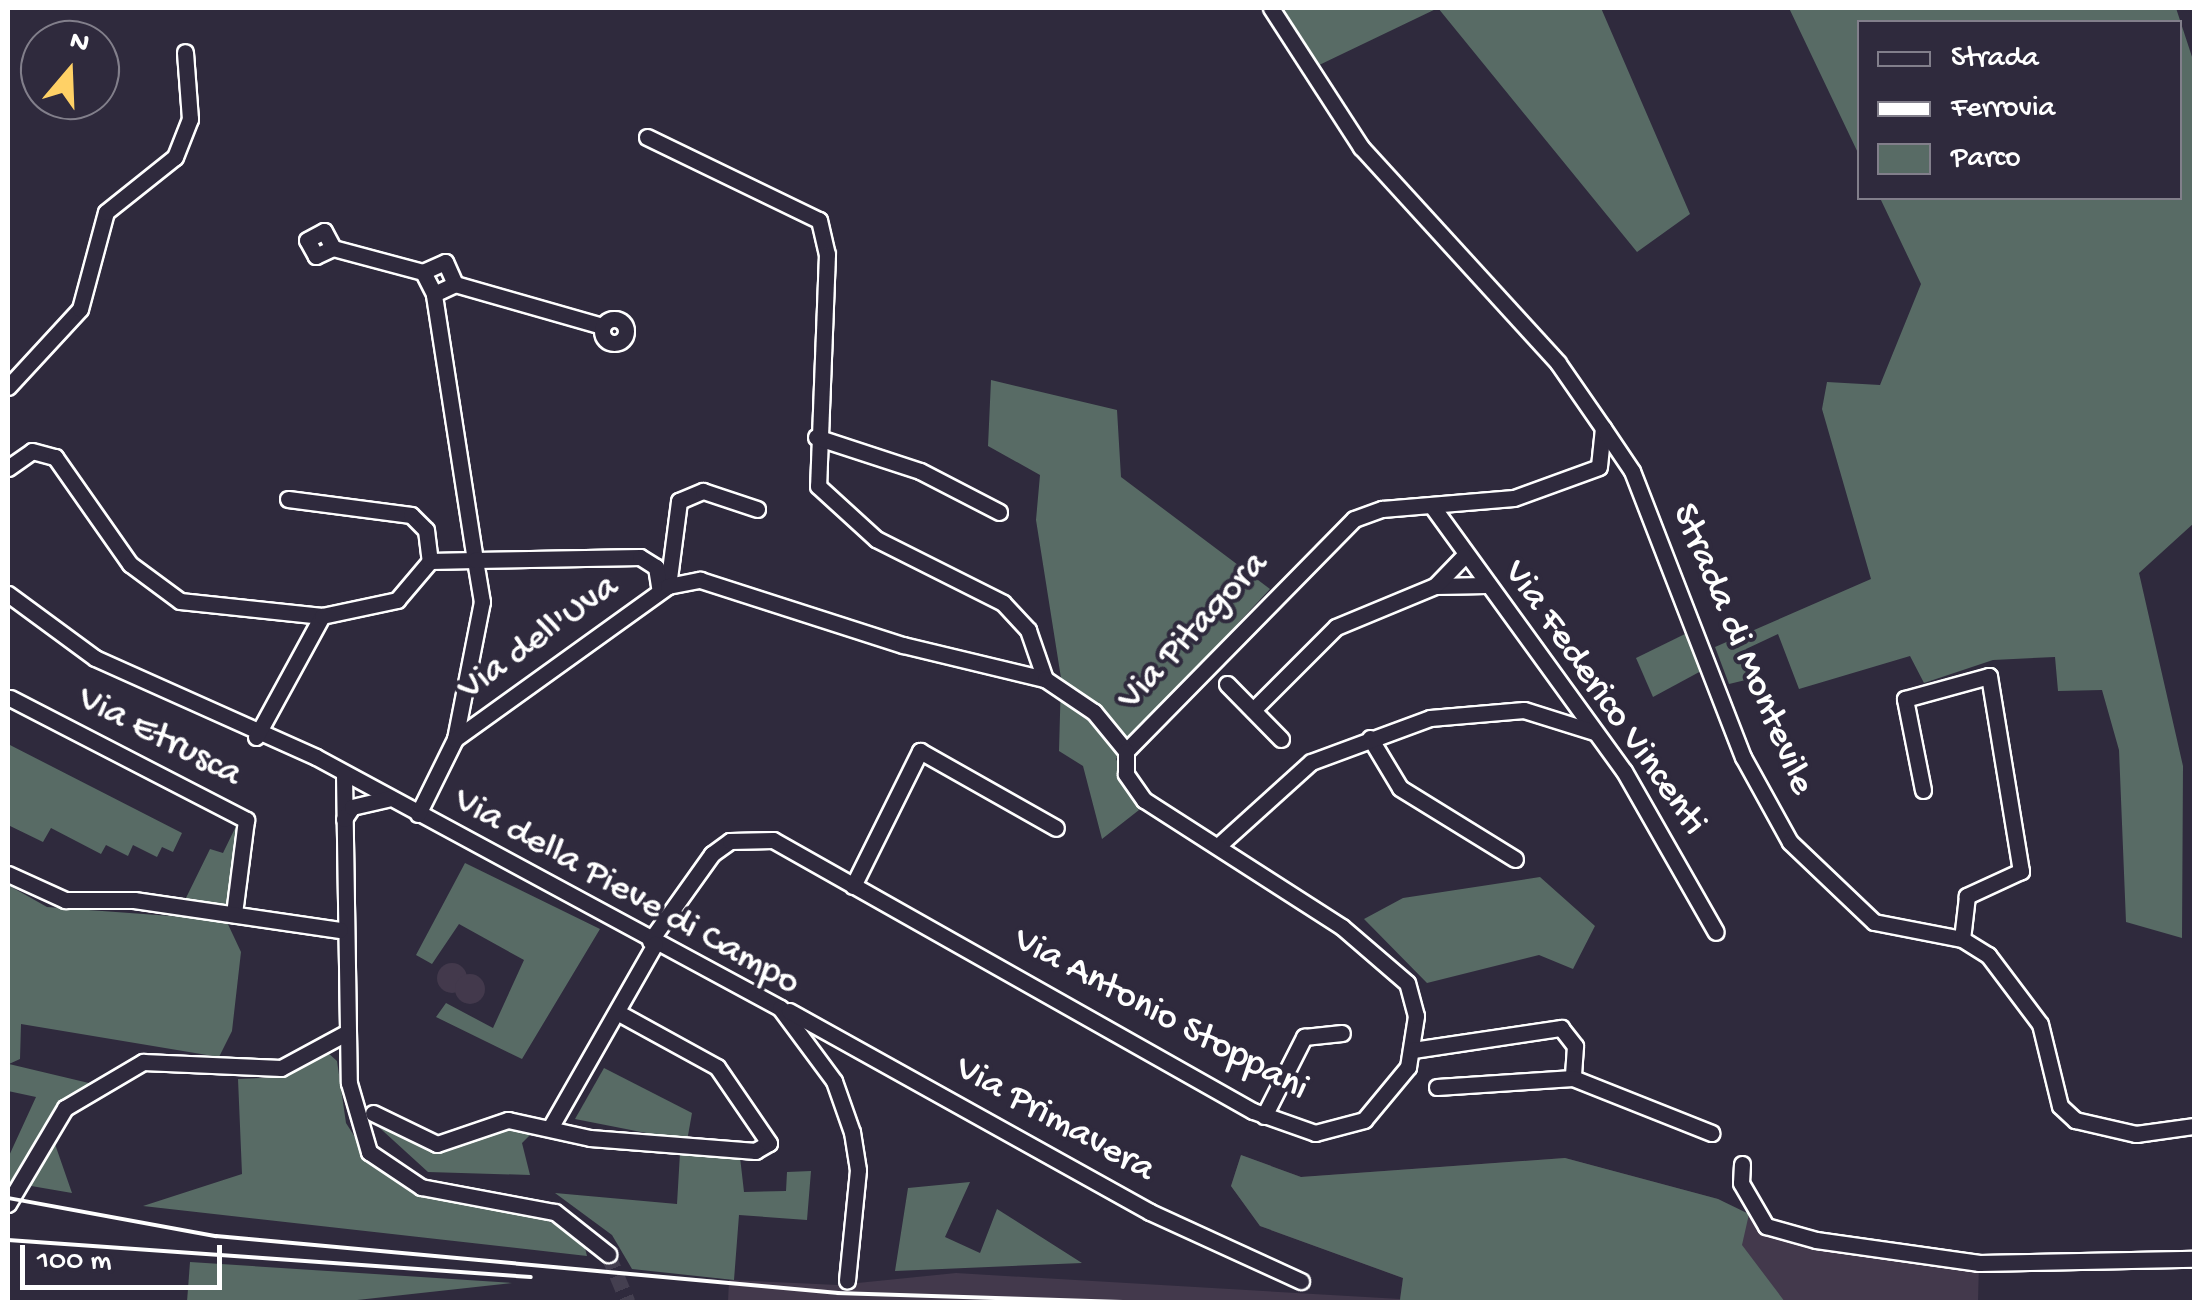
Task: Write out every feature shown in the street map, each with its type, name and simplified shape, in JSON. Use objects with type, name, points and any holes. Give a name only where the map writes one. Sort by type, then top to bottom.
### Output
[{"type":"street","name":"Strada di Montevile","points":[[1271,8],[1361,148],[1558,362],[1632,471],[1743,757],[1790,842],[1874,922],[1962,939],[1988,955],[2040,1024],[2060,1106],[2075,1120],[2136,1134],[2194,1126]]},
{"type":"street","points":[[8,387],[80,309],[106,212],[174,157],[190,119],[185,52]]},
{"type":"street","points":[[646,138],[820,220],[827,254],[816,437],[827,500],[876,539],[1003,604],[1028,630],[1045,678]]},
{"type":"street","points":[[333,248],[423,272],[445,262],[455,284]]},
{"type":"street","points":[[423,272],[434,294],[475,560],[430,561]]},
{"type":"street","points":[[434,294],[455,284],[602,326]]},
{"type":"street","points":[[1599,467],[1603,428]]},
{"type":"street","points":[[816,437],[920,471],[999,512]]},
{"type":"street","points":[[8,468],[32,451],[55,458],[130,564],[180,601],[322,616],[398,600],[430,561],[426,530],[411,515],[288,499]]},
{"type":"street","name":"Strada di Montevile","points":[[1599,467],[1632,471]]},
{"type":"street","name":"Via Pitagora","points":[[664,588],[732,585],[903,646],[1045,678],[1094,712],[1126,752],[1334,535],[1382,508],[1514,498],[1599,467]]},
{"type":"street","points":[[664,588],[679,501],[703,491],[758,509]]},
{"type":"street","name":"Via Federico Vincenti","points":[[1432,506],[1464,556],[1596,732],[1716,932]]},
{"type":"street","points":[[1253,710],[1336,627],[1434,586],[1464,556]]},
{"type":"street","name":"Via dell'Uva","points":[[418,814],[455,739],[482,602],[475,560],[640,557],[656,567],[664,588],[455,739]]},
{"type":"street","points":[[1434,586],[1486,586]]},
{"type":"street","name":"Via della Pieve di Campo","points":[[9,596],[95,658],[390,799],[780,1008],[834,1080],[852,1132],[858,1170],[847,1280]]},
{"type":"street","points":[[256,736],[322,616]]},
{"type":"street","points":[[1922,790],[1905,699],[1989,676],[2020,871],[1967,896],[1962,939]]},
{"type":"street","points":[[1226,684],[1281,739]]},
{"type":"street","points":[[1218,846],[1310,762],[1430,718],[1524,710],[1566,694]]},
{"type":"street","name":"Via Etrusca","points":[[10,698],[246,820],[234,914]]},
{"type":"street","points":[[1524,710],[1596,732]]},
{"type":"street","points":[[1370,738],[1400,788],[1514,859]]},
{"type":"street","points":[[853,886],[920,750],[1056,828]]},
{"type":"street","name":"Via Antonio Stoppani","points":[[653,943],[730,841],[774,840],[1264,1116],[1316,1133],[1342,1130],[1384,1106],[1413,1050],[1413,1000],[1395,967],[1131,786],[1126,752]]},
{"type":"street","points":[[344,776],[340,930],[354,1120],[394,1174],[555,1212],[608,1254]]},
{"type":"street","points":[[342,823],[352,807],[390,799]]},
{"type":"street","points":[[8,874],[65,900],[234,914],[340,930]]},
{"type":"street","points":[[550,1128],[653,943]]},
{"type":"street","name":"Via Primavera","points":[[780,1008],[1150,1212],[1301,1281]]},
{"type":"street","points":[[373,1113],[438,1144],[508,1120],[755,1151],[769,1143],[717,1066],[617,1012]]},
{"type":"street","points":[[1413,1050],[1562,1028],[1574,1046],[1573,1078]]},
{"type":"street","points":[[8,1204],[65,1108],[143,1062],[266,1069],[346,1033]]},
{"type":"street","points":[[1264,1116],[1304,1037],[1342,1033]]},
{"type":"street","points":[[1436,1087],[1573,1078],[1711,1132]]},
{"type":"street","points":[[1742,1164],[1741,1183],[1766,1226],[1816,1240],[1979,1263],[2194,1258]]},
{"type":"shaded area","points":[[452,963],[463,967],[467,978],[463,989],[452,993],[441,989],[437,978],[441,967]]},
{"type":"shaded area","points":[[470,974],[484,983],[485,989],[476,1003],[470,1004],[456,995],[455,989],[464,975]]},
{"type":"shaded area","points":[[1241,1155],[1301,1177],[1565,1158],[1718,1199],[1766,1226],[1979,1263],[1978,1302],[728,1302],[729,1280],[838,1285],[956,1273],[1400,1299],[1403,1278],[1260,1226],[1231,1186]]},
{"type":"green space","points":[[1281,8],[1438,8],[1315,67]]},
{"type":"green space","points":[[1438,8],[1601,8],[1690,214],[1637,252]]},
{"type":"green space","points":[[1789,8],[2176,8],[2180,20],[1857,20],[1857,151]]},
{"type":"green space","points":[[2182,26],[2194,63],[2194,523],[2139,573],[2183,766],[2182,938],[2126,922],[2119,750],[2102,690],[2058,691],[2055,657],[1993,660],[1924,683],[1910,656],[1799,689],[1778,634],[1746,649],[1754,678],[1729,684],[1715,647],[1871,579],[1822,409],[1827,382],[1880,385],[1921,284],[1881,200],[2182,200]]},
{"type":"green space","points":[[991,380],[1117,410],[1121,477],[1270,589],[1127,742],[1116,759],[1139,810],[1102,839],[1083,766],[1059,751],[1061,678],[1036,520],[1040,475],[988,446]]},
{"type":"green space","points":[[1687,633],[1703,670],[1653,697],[1636,658]]},
{"type":"green space","points":[[8,744],[182,833],[173,852],[162,847],[157,857],[133,845],[128,856],[106,845],[101,854],[51,828],[43,842],[8,825]]},
{"type":"green space","points":[[239,820],[230,908],[184,902],[210,849],[223,853]]},
{"type":"green space","points":[[465,863],[600,929],[522,1059],[436,1017],[446,1003],[493,1028],[524,960],[459,924],[432,964],[416,955]]},
{"type":"green space","points":[[1540,877],[1595,926],[1573,969],[1539,955],[1427,983],[1364,919],[1403,898]]},
{"type":"green space","points":[[8,885],[47,907],[226,920],[241,952],[232,1031],[219,1057],[21,1024],[20,1059],[9,1064],[93,1084],[48,1124],[72,1193],[8,1182],[8,1158],[36,1097],[8,1091]]},
{"type":"green space","points":[[327,1052],[337,1061],[346,1123],[374,1167],[421,1194],[532,1212],[583,1240],[587,1256],[143,1206],[242,1174],[238,1079],[286,1077]]},
{"type":"green space","points":[[604,1068],[692,1113],[687,1141],[575,1119]]},
{"type":"green space","points":[[371,1120],[435,1151],[508,1127],[536,1129],[522,1143],[530,1175],[428,1172]]},
{"type":"green space","points":[[680,1153],[740,1157],[744,1192],[786,1191],[787,1172],[811,1171],[807,1220],[739,1215],[734,1280],[632,1269],[612,1235],[555,1193],[677,1204]]},
{"type":"green space","points":[[1241,1155],[1301,1177],[1565,1158],[1718,1199],[1749,1214],[1742,1245],[1785,1302],[1400,1300],[1403,1278],[1260,1226],[1231,1186]]},
{"type":"green space","points":[[970,1182],[945,1237],[980,1253],[997,1209],[1082,1263],[895,1271],[908,1188]]},
{"type":"green space","points":[[190,1262],[512,1283],[339,1302],[187,1302]]},
{"type":"tunnel","points":[[608,1254],[628,1302]]},
{"type":"railway","points":[[8,1198],[216,1236],[838,1293],[1129,1302]]},
{"type":"railway","points":[[8,1240],[531,1277]]}]
